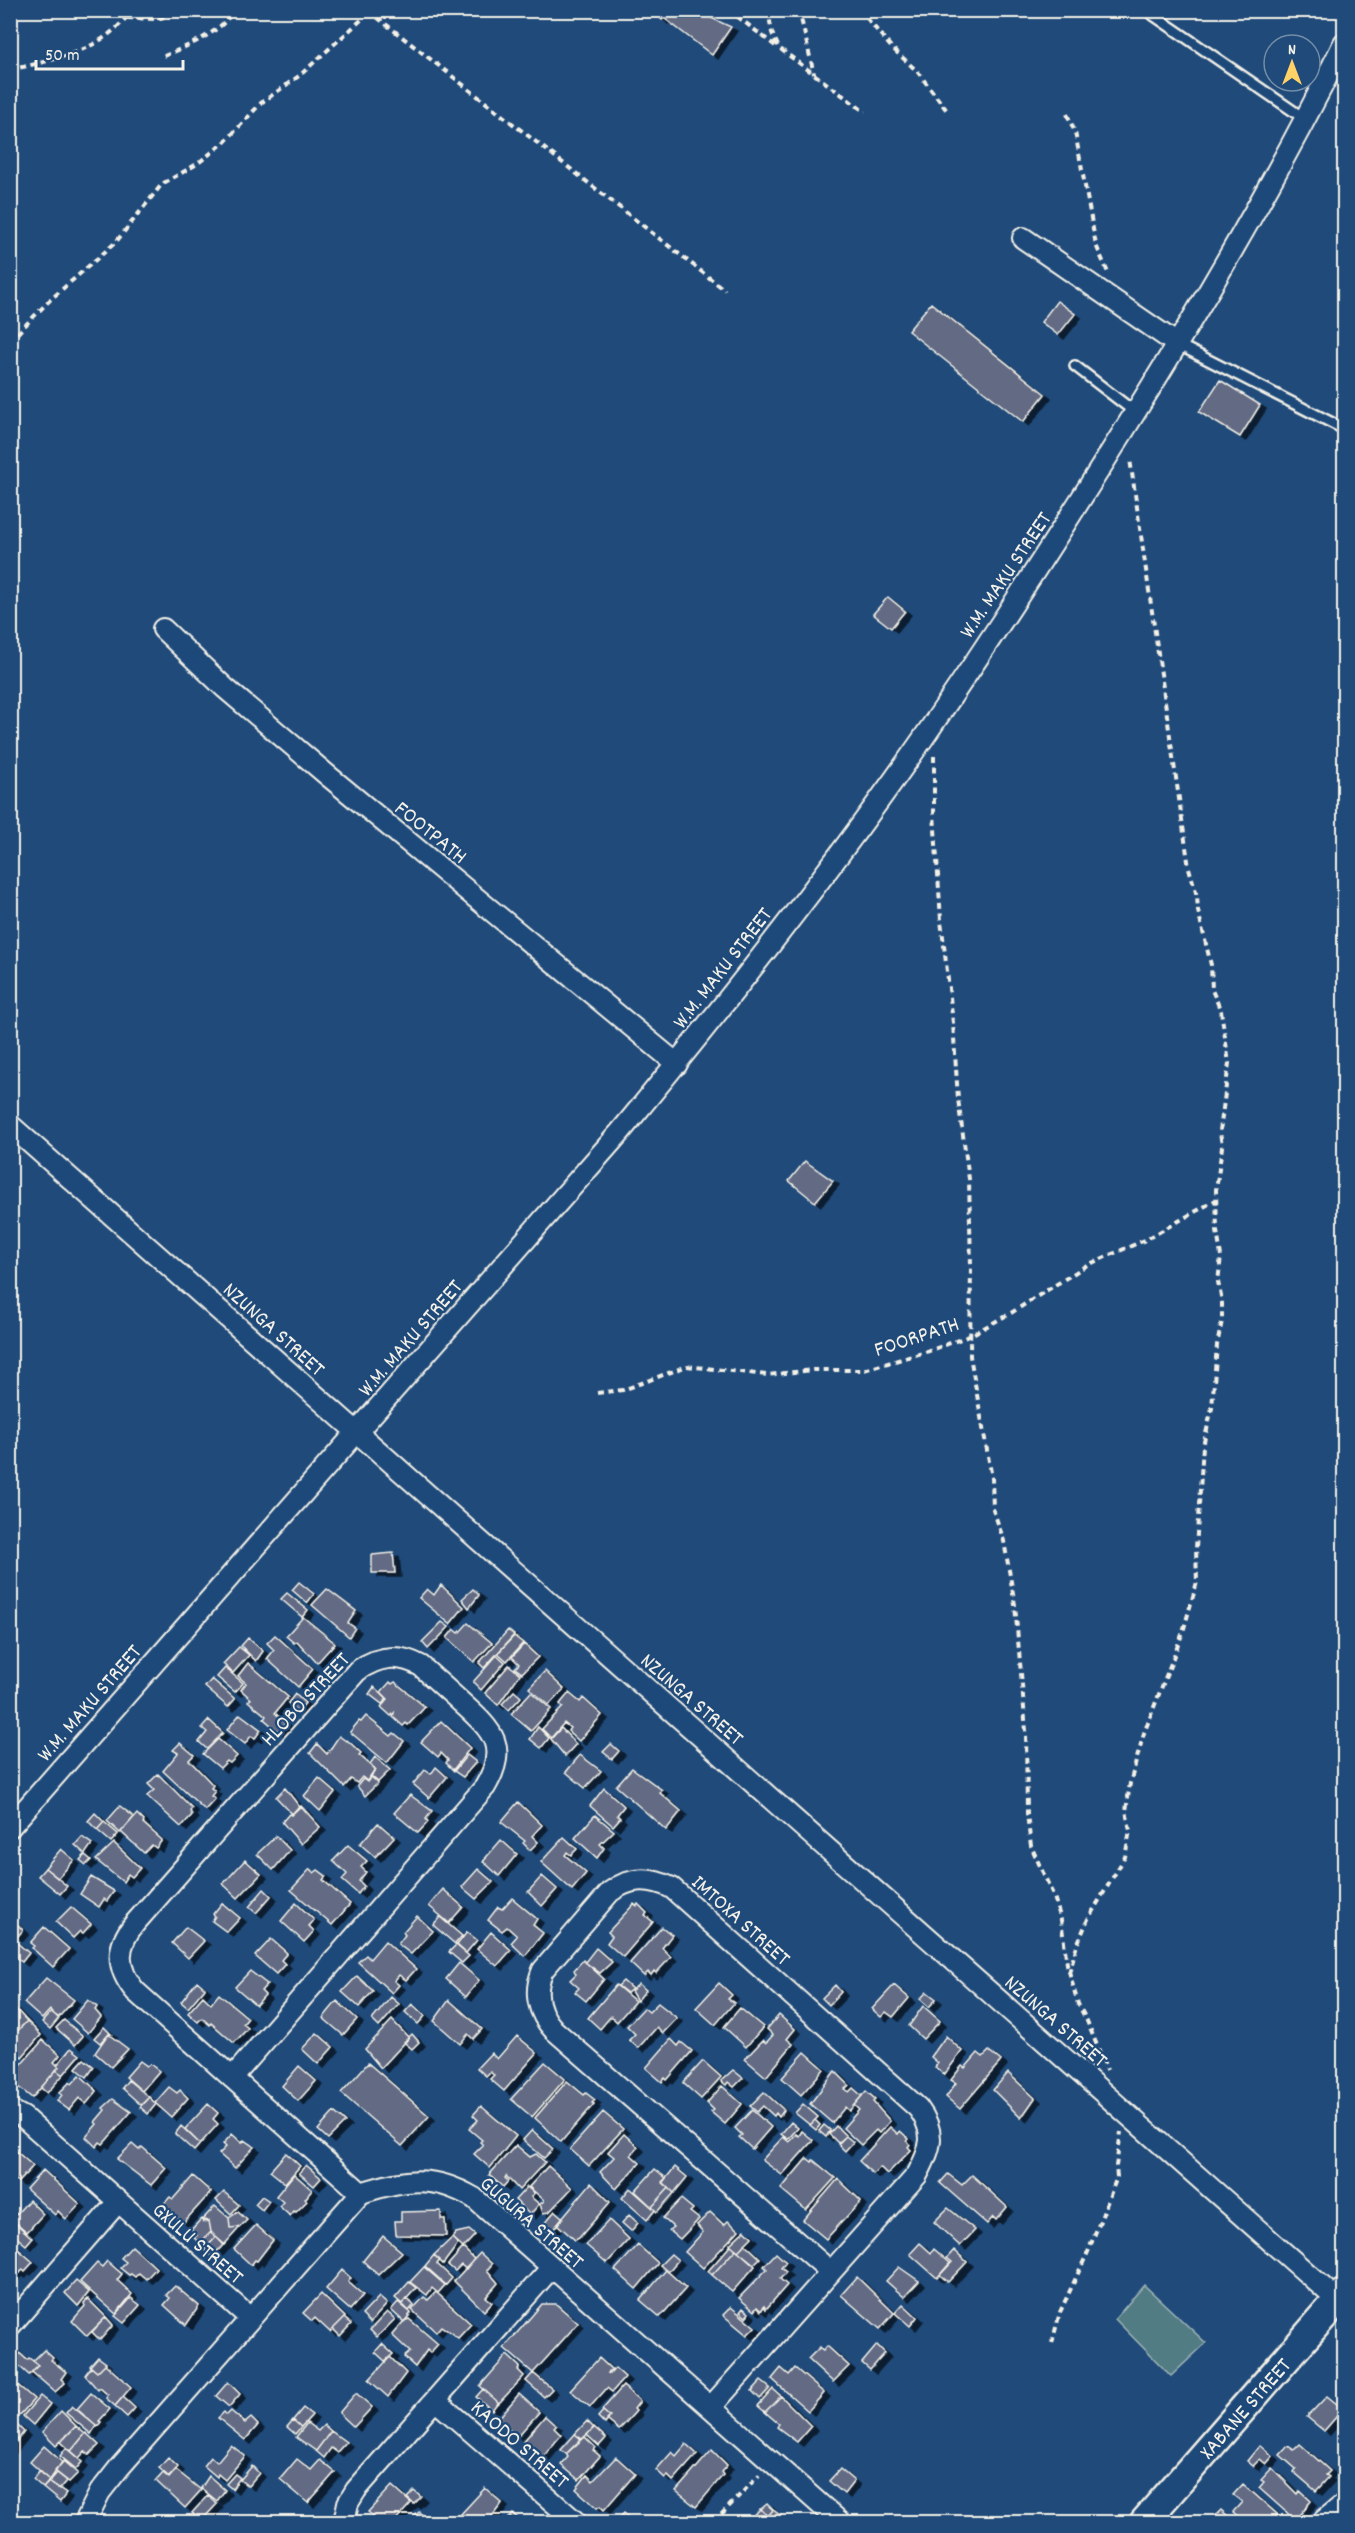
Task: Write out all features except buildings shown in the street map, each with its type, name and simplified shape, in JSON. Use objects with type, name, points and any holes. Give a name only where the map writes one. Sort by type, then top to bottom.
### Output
[{"type":"street","name":"W.M. MAKU STREET","points":[[10,1827],[621,1131],[676,1064],[851,838],[934,722],[1071,518],[1177,344],[1305,119],[1344,43]]},
{"type":"street","points":[[1023,238],[1177,344]]},
{"type":"street","name":"FOOTPATH","points":[[163,629],[225,688],[317,767],[676,1064]]},
{"type":"street","name":"NZUNGA STREET","points":[[10,1125],[1111,2099],[1343,2300]]},
{"type":"street","name":"HLOBO STREET","points":[[232,2079],[485,1787],[492,1775],[498,1751],[490,1729],[421,1666],[408,1659],[382,1658],[368,1663],[357,1671],[135,1923],[121,1945],[121,1969],[126,1980],[232,2079],[361,2193]]},
{"type":"street","name":"IMTOXA STREET","points":[[711,2407],[831,2272],[917,2175],[931,2145],[927,2120],[918,2108],[672,1888],[647,1880],[633,1880],[620,1885],[610,1892],[543,1970],[537,1981],[537,1996],[543,2016],[554,2030],[831,2272]]},
{"type":"street","name":"GXULU STREET","points":[[10,2110],[23,2117],[117,2203],[250,2318]]},
{"type":"street","name":"GUGURA STREET","points":[[361,2193],[396,2182],[413,2180],[456,2188],[494,2215],[840,2523]]},
{"type":"street","points":[[85,2523],[100,2492],[361,2193]]},
{"type":"street","name":"GXULU STREET","points":[[10,2326],[117,2203]]},
{"type":"street","name":"KAODO STREET","points":[[344,2523],[348,2502],[356,2490],[551,2268]]},
{"type":"street","name":"XABANE STREET","points":[[1144,2523],[1343,2300]]},
{"type":"street","name":"KAODO STREET","points":[[435,2400],[576,2523]]},
{"type":"street","points":[[1322,2523],[1344,2504]]},
{"type":"lane","points":[[1146,10],[1305,119]]},
{"type":"lane","points":[[1177,344],[1344,429]]},
{"type":"lane","points":[[1075,366],[1131,421]]},
{"type":"path","points":[[10,70],[74,55],[98,41],[127,18],[132,10]]},
{"type":"path","points":[[127,18],[157,19],[187,10]]},
{"type":"path","points":[[164,56],[220,26],[231,15],[232,10]]},
{"type":"path","points":[[729,10],[865,112]]},
{"type":"path","points":[[768,10],[772,33],[779,48]]},
{"type":"path","points":[[799,10],[814,75]]},
{"type":"path","points":[[860,10],[891,47],[917,71],[948,112]]},
{"type":"path","points":[[10,341],[50,300],[116,242],[162,184],[197,164],[225,142],[261,103],[299,76],[369,11],[725,290]]},
{"type":"path","points":[[1067,114],[1074,132],[1096,245],[1108,271],[1116,302]]},
{"type":"path","points":[[1069,1973],[1088,1919],[1125,1857],[1130,1830],[1126,1811],[1130,1783],[1144,1733],[1183,1632],[1197,1582],[1196,1548],[1203,1446],[1212,1408],[1216,1355],[1222,1321],[1218,1282],[1221,1256],[1216,1200],[1217,1173],[1223,1141],[1220,1131],[1229,1063],[1227,1043],[1221,1011],[1212,990],[1211,964],[1189,868],[1131,421]]},
{"type":"path","points":[[934,722],[934,814],[941,920],[953,1023],[958,1099],[969,1179],[970,1356],[992,1478],[993,1509],[1004,1541],[1016,1605],[1026,1731],[1027,1814],[1031,1846],[1054,1897],[1061,1920],[1069,1973],[1077,2004],[1087,2021],[1108,2072],[1111,2099]]},
{"type":"path","name":"FOORPATH","points":[[597,1393],[623,1390],[687,1366],[766,1375],[813,1370],[864,1370],[929,1351],[969,1336],[1011,1313],[1087,1265],[1145,1240],[1216,1200]]},
{"type":"path","points":[[1052,2343],[1060,2312],[1088,2252],[1117,2177],[1116,2166],[1122,2122]]},
{"type":"path","points":[[714,2523],[771,2462]]},
{"type":"green space","points":[[1144,2285],[1206,2343],[1171,2376],[1115,2319]]}]
